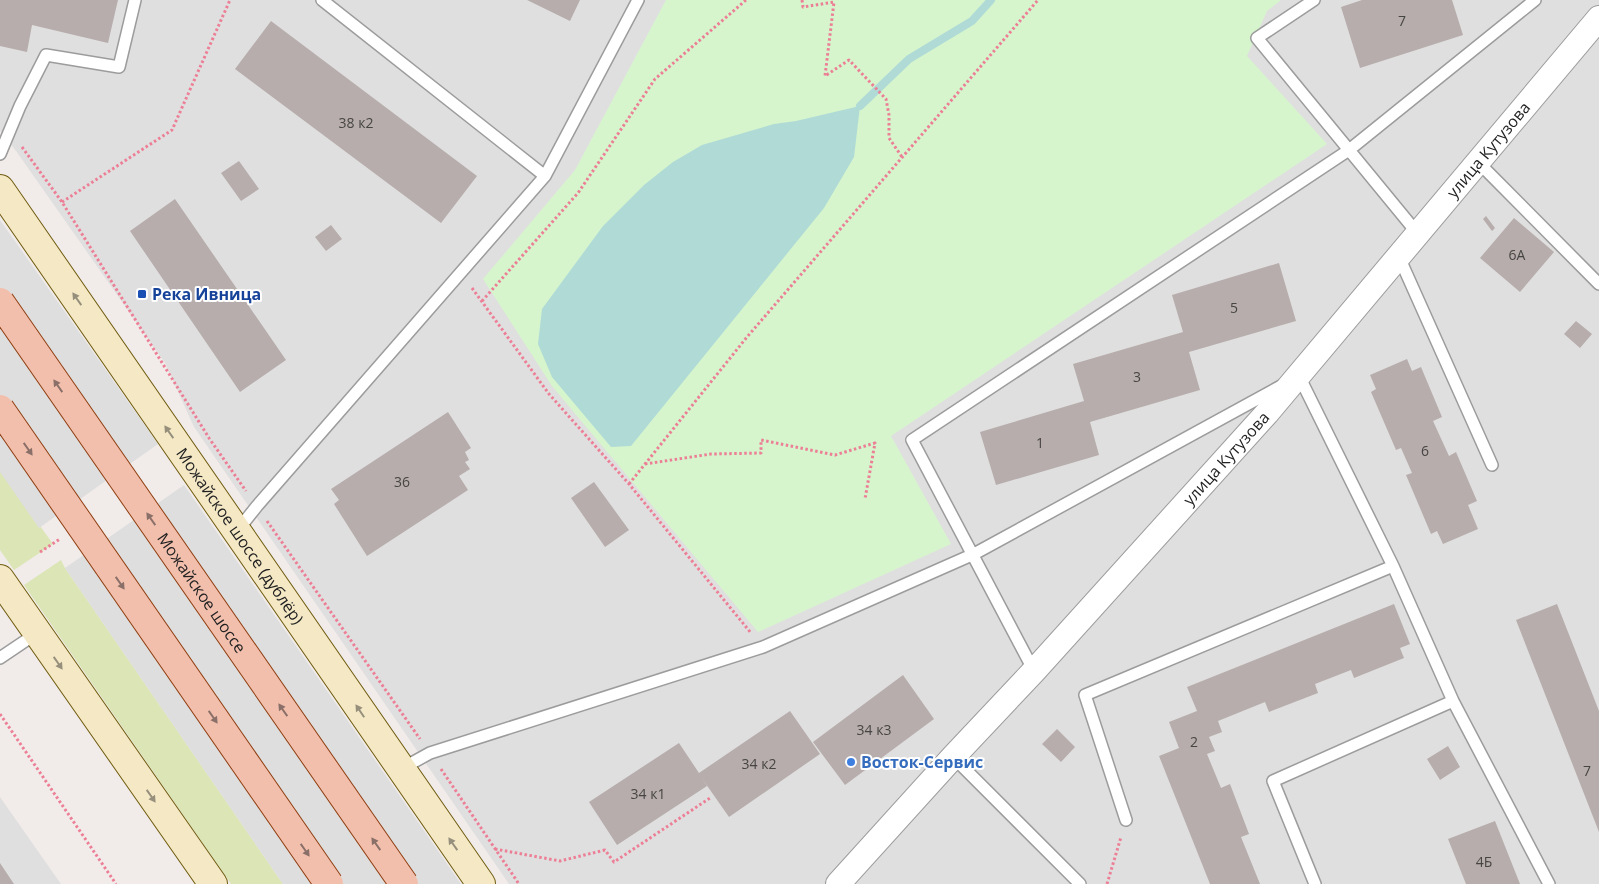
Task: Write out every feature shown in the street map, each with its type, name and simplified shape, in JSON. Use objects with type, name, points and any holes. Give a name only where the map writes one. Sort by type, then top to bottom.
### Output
[{"type":"main road","name":"Можайское шоссе (дублёр)","points":[[0,189],[481,884]]},
{"type":"main road","name":"Можайское шоссе","points":[[0,302],[404,884]]},
{"type":"main road","points":[[0,409],[329,884]]},
{"type":"main road","points":[[0,580],[212,884]]},
{"type":"street","name":"улица Кутузова","points":[[848,880],[953,757],[1034,671],[1267,413],[1599,18]]},
{"type":"lane","points":[[0,154],[20,106],[46,55],[119,67],[136,0]]},
{"type":"lane","points":[[322,0],[545,176]]},
{"type":"lane","points":[[237,531],[545,176],[638,0]]},
{"type":"lane","points":[[1314,0],[1257,38],[1418,234]]},
{"type":"lane","points":[[1034,671],[974,554],[912,440],[1350,150],[1535,0]]},
{"type":"lane","points":[[1478,162],[1599,284]]},
{"type":"lane","points":[[1399,256],[1492,465]]},
{"type":"lane","points":[[401,769],[430,753],[762,647],[974,554],[1299,376],[1393,566],[1453,700],[1549,884]]},
{"type":"lane","points":[[1126,820],[1085,695],[1393,566]]},
{"type":"lane","points":[[0,658],[37,633]]},
{"type":"lane","points":[[1315,884],[1273,781],[1453,700]]},
{"type":"lane","points":[[953,757],[1080,884]]},
{"type":"path","points":[[62,202],[172,130],[230,0]]},
{"type":"path","points":[[482,301],[578,193],[655,79],[746,0]]},
{"type":"path","points":[[802,0],[803,7],[834,2],[825,76],[849,60],[886,99],[890,138],[902,157]]},
{"type":"path","points":[[629,484],[747,337],[1038,0]]},
{"type":"path","points":[[460,272],[549,394],[629,484],[742,622]]},
{"type":"path","points":[[645,464],[712,454],[761,453],[760,440],[835,454],[875,443],[865,499]]},
{"type":"path","points":[[0,714],[116,884]]},
{"type":"path","points":[[494,849],[560,861],[605,850],[614,862],[710,798]]},
{"type":"path","points":[[1107,884],[1126,820]]},
{"type":"shaded area","points":[[0,0],[1599,0],[1599,884],[509,884],[194,427],[165,363],[0,131]]},
{"type":"shaded area","points":[[0,220],[158,444],[39,528],[0,472]]},
{"type":"shaded area","points":[[184,485],[461,884],[283,884],[65,568]]},
{"type":"shaded area","points":[[0,797],[61,884],[0,884]]},
{"type":"green space","points":[[666,0],[1281,0],[1267,11],[1247,56],[1327,144],[891,436],[951,544],[758,632],[552,386],[483,279],[575,170]]},
{"type":"green space","points":[[0,470],[53,544],[14,570],[0,550]]},
{"type":"green space","points":[[61,560],[283,884],[231,884],[24,585]]},
{"type":"water","points":[[860,106],[854,157],[824,208],[631,446],[611,447],[552,377],[538,344],[542,309],[603,226],[644,185],[673,162],[702,145],[774,124],[796,121]]},
{"type":"building","points":[[0,0],[118,0],[108,43],[32,25],[27,52],[0,46]]},
{"type":"building","points":[[527,0],[580,0],[570,21]]},
{"type":"building","points":[[1362,0],[1452,0],[1463,35],[1360,68],[1341,7]]},
{"type":"building","points":[[271,21],[477,176],[441,223],[235,69]]},
{"type":"building","points":[[239,161],[259,189],[241,201],[221,173]]},
{"type":"building","points":[[175,199],[286,360],[240,392],[130,231]]},
{"type":"building","points":[[1486,216],[1495,228],[1492,231],[1483,219]]},
{"type":"building","points":[[1514,218],[1554,252],[1520,292],[1480,258]]},
{"type":"building","points":[[331,225],[342,239],[326,251],[315,237]]},
{"type":"building","points":[[1279,263],[1296,321],[1189,352],[1200,390],[1090,422],[1099,455],[996,485],[980,432],[1084,401],[1073,364],[1183,332],[1172,295]]},
{"type":"building","points":[[1576,321],[1592,334],[1580,348],[1564,334]]},
{"type":"building","points":[[1407,359],[1412,371],[1421,367],[1442,417],[1433,421],[1449,456],[1456,452],[1477,501],[1468,505],[1478,529],[1443,544],[1437,531],[1431,534],[1406,475],[1412,473],[1401,448],[1396,450],[1371,392],[1376,389],[1370,375]]},
{"type":"building","points":[[448,412],[471,448],[465,452],[469,460],[465,462],[470,469],[459,476],[468,490],[367,556],[334,504],[339,500],[331,489]]},
{"type":"building","points":[[594,482],[629,530],[605,547],[571,498]]},
{"type":"building","points":[[1394,604],[1410,644],[1400,648],[1404,658],[1354,678],[1351,670],[1315,684],[1318,693],[1269,712],[1265,702],[1218,721],[1222,732],[1209,737],[1215,751],[1207,754],[1221,788],[1230,784],[1249,834],[1241,837],[1260,884],[1210,884],[1159,756],[1179,748],[1169,722],[1197,711],[1187,687]]},
{"type":"building","points":[[1557,604],[1599,711],[1599,832],[1516,620]]},
{"type":"building","points":[[903,675],[934,719],[845,785],[813,742]]},
{"type":"building","points":[[790,711],[820,754],[729,817],[701,777],[707,786],[617,845],[589,802],[679,743],[699,773]]},
{"type":"building","points":[[1057,729],[1075,747],[1061,762],[1042,744]]},
{"type":"building","points":[[1448,746],[1460,767],[1440,780],[1427,759]]},
{"type":"building","points":[[1495,821],[1520,884],[1466,884],[1448,839]]},
{"type":"building","points":[[0,863],[14,884],[0,884]]},
{"type":"waterway","points":[[860,106],[909,59],[972,21],[991,0]]},
{"type":"place","name":"Река Ивница","points":[[142,294]]},
{"type":"place","name":"Восток-Сервис","points":[[851,762]]}]
